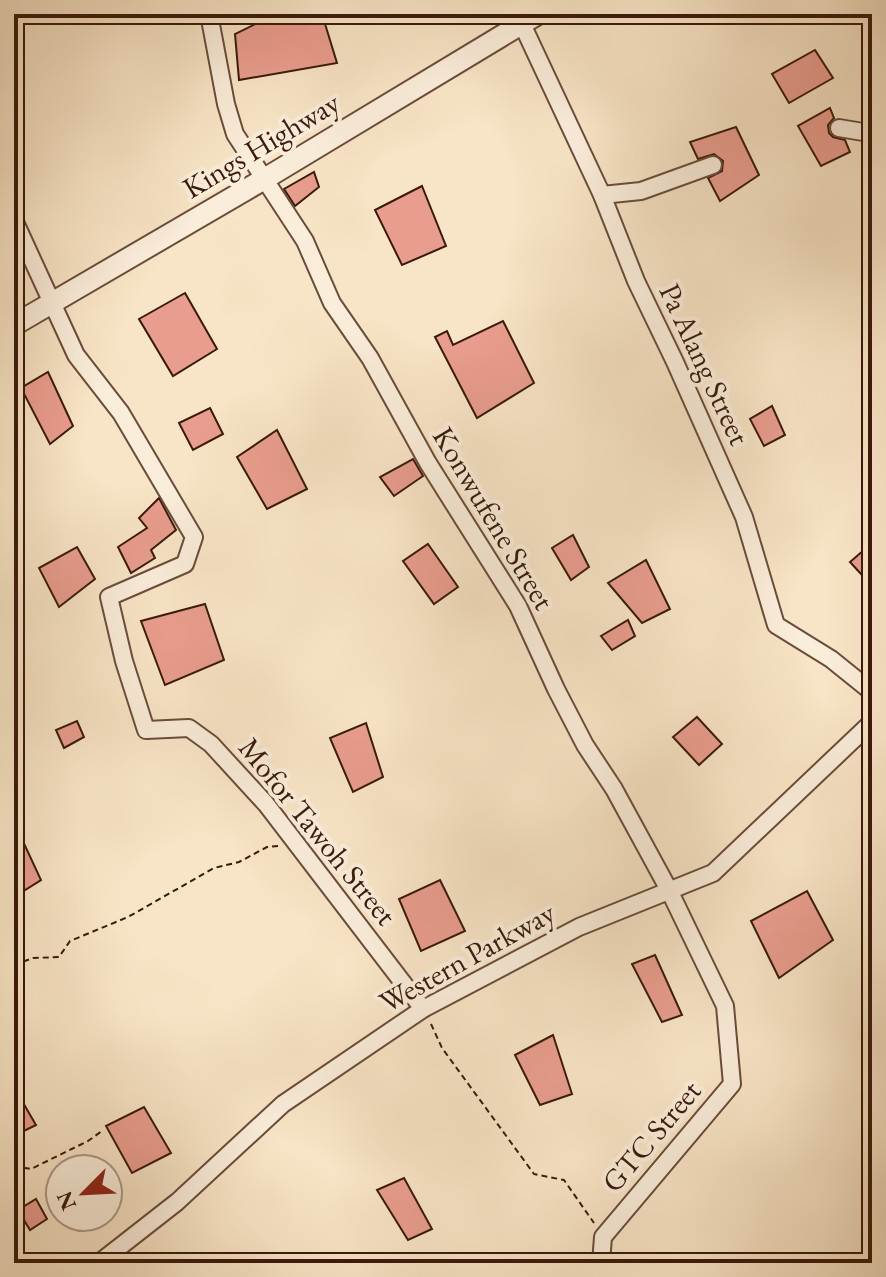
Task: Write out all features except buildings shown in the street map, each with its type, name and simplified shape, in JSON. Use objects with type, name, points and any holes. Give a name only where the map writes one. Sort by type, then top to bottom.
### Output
[{"type":"street","name":"Konwufene Street","points":[[209,14],[226,104],[235,134],[305,241],[332,303],[370,358],[428,463],[518,606],[585,745],[614,789],[669,890]]},
{"type":"street","name":"Kings Highway","points":[[14,325],[530,19]]},
{"type":"street","name":"Pa Alang Street","points":[[530,19],[636,281],[744,517],[776,625],[831,659],[872,692]]},
{"type":"street","points":[[839,128],[872,131]]},
{"type":"street","points":[[602,195],[641,191],[713,165]]},
{"type":"street","points":[[14,220],[53,301]]},
{"type":"street","name":"Mofor Tawoh Street","points":[[53,301],[76,355],[121,413],[194,537],[185,564],[109,597],[124,661],[146,730],[189,728],[211,744],[266,804],[423,1009]]},
{"type":"street","name":"Western Parkway","points":[[99,1263],[177,1202],[283,1104],[423,1009],[579,927],[713,873],[872,722]]},
{"type":"street","name":"GTC Street","points":[[601,1263],[603,1237],[732,1084],[725,1006],[669,890]]},
{"type":"path","points":[[14,965],[33,958],[59,957],[70,941],[128,917],[214,868],[239,862],[267,847],[280,846]]},
{"type":"path","name":"GTC Street","points":[[423,1009],[442,1048],[534,1174],[564,1180],[603,1237]]},
{"type":"path","points":[[14,1166],[31,1169],[102,1131]]}]
